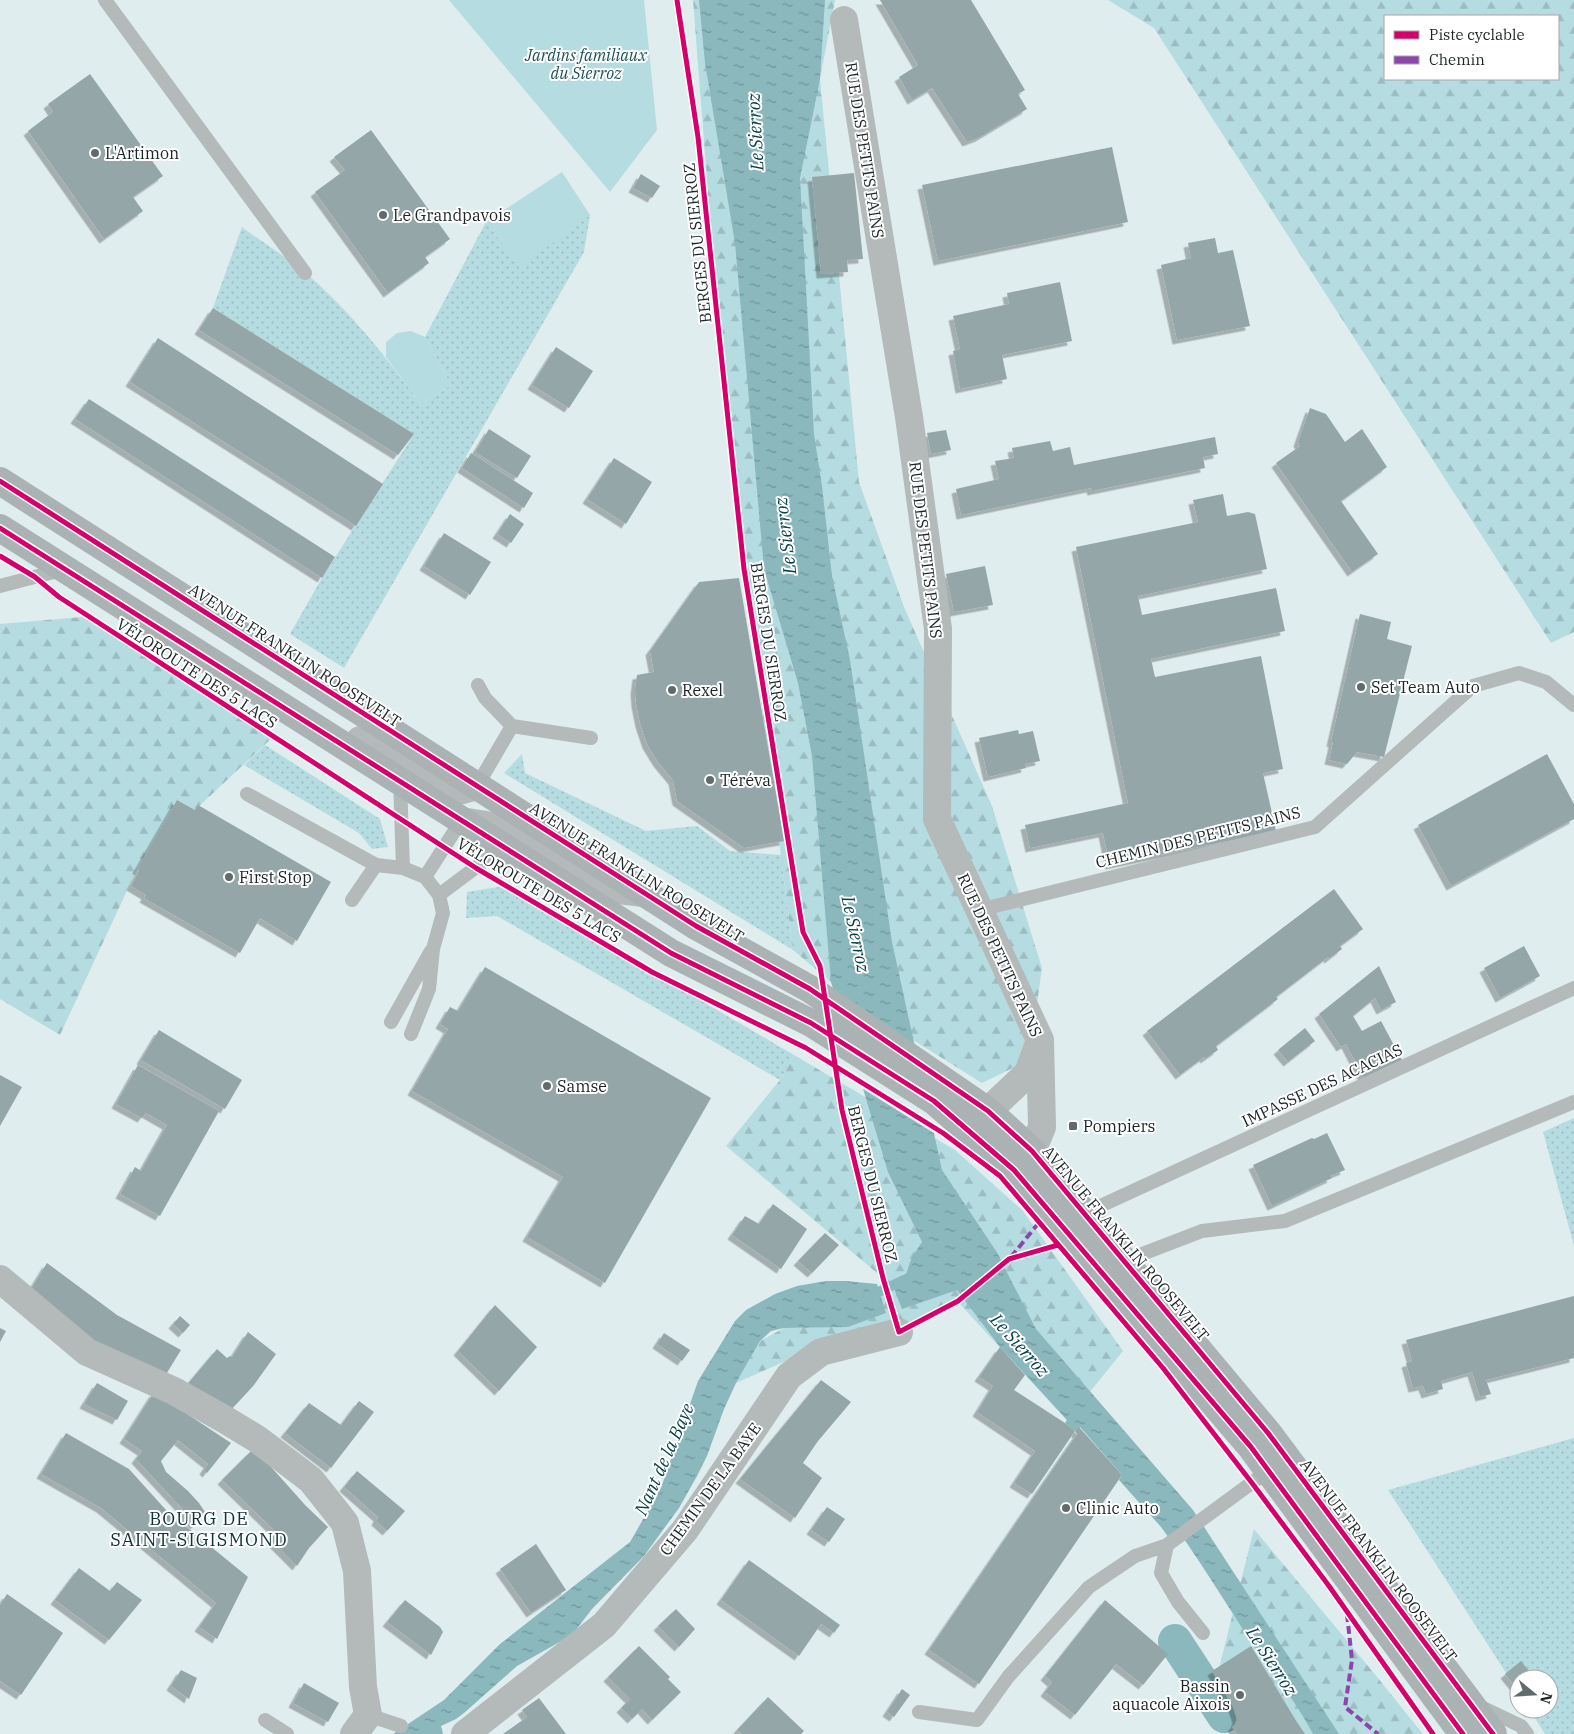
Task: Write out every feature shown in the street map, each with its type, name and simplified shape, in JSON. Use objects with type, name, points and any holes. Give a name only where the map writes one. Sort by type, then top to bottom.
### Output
[{"type":"main road","name":"AVENUE FRANKLIN ROOSEVELT","points":[[0,481],[696,926],[810,989],[925,1066],[988,1111],[1032,1151],[1268,1432],[1277,1464],[1463,1734]]},
{"type":"main road","name":"AVENUE FRANKLIN ROOSEVELT","points":[[0,528],[671,953],[811,1023],[934,1102],[1014,1170],[1251,1447],[1277,1464],[1469,1701],[1493,1734]]},
{"type":"street","name":"RUE DES PETITS PAINS","points":[[844,20],[908,417],[938,629],[937,819],[1040,1040],[1042,1128],[1032,1151]]},
{"type":"street","points":[[294,715],[326,720],[448,794],[478,786]]},
{"type":"street","points":[[461,821],[518,830],[609,889],[644,893]]},
{"type":"street","points":[[988,1111],[1028,1073],[1040,1040]]},
{"type":"street","points":[[0,1279],[86,1352],[174,1391],[224,1419],[257,1439],[311,1480],[345,1523],[357,1571],[363,1687],[361,1724]]},
{"type":"street","name":"CHEMIN DE LA BAYE","points":[[465,1734],[604,1625],[685,1530],[789,1376],[821,1352],[899,1332]]},
{"type":"lane","points":[[105,0],[306,273]]},
{"type":"lane","points":[[0,586],[65,569]]},
{"type":"lane","name":"CHEMIN DES PETITS PAINS","points":[[979,910],[1315,827],[1473,686],[1519,673],[1546,682],[1574,705]]},
{"type":"lane","points":[[478,685],[485,698],[512,726],[591,738]]},
{"type":"lane","points":[[478,786],[512,726]]},
{"type":"lane","points":[[400,781],[403,868]]},
{"type":"lane","points":[[247,794],[376,864],[403,868],[426,877],[439,895],[443,913],[433,949],[429,989],[411,1034]]},
{"type":"lane","points":[[426,877],[461,821]]},
{"type":"lane","points":[[439,895],[503,847]]},
{"type":"lane","points":[[352,900],[376,864]]},
{"type":"lane","points":[[391,1022],[433,949]]},
{"type":"lane","name":"IMPASSE DES ACACIAS","points":[[1085,1213],[1574,988]]},
{"type":"lane","points":[[1124,1261],[1202,1231],[1285,1221],[1574,1102]]},
{"type":"lane","points":[[919,1712],[977,1720],[1008,1677],[1089,1587],[1135,1556],[1167,1545],[1277,1464]]},
{"type":"lane","points":[[1167,1545],[1161,1573],[1178,1602],[1203,1633]]},
{"type":"lane","points":[[1469,1701],[1521,1726],[1527,1734]]},
{"type":"lane","points":[[265,1720],[288,1734]]},
{"type":"lane","points":[[361,1724],[401,1726]]},
{"type":"green space","name":"Jardins familiaux du Sierroz","points":[[449,0],[644,0],[657,130],[610,192]]},
{"type":"green space","points":[[693,0],[835,0],[820,79],[859,482],[904,607],[992,806],[1042,968],[1029,1060],[982,1083],[913,1040],[831,982],[793,950],[744,569],[717,309]]},
{"type":"green space","points":[[1108,0],[1574,0],[1574,632],[1551,643],[1154,28]]},
{"type":"green space","points":[[562,172],[590,215],[520,267],[486,222]]},
{"type":"green space","points":[[590,215],[584,252],[344,668],[290,634],[322,578],[414,434],[213,308],[242,227],[299,268],[339,304],[382,353],[421,404],[451,385],[425,337],[486,222],[520,266]]},
{"type":"green space","points":[[411,331],[425,337],[451,385],[421,404],[386,357],[386,342],[397,333]]},
{"type":"green space","points":[[82,617],[274,736],[195,810],[177,800],[137,869],[60,1035],[0,999],[0,624]]},
{"type":"green space","points":[[265,745],[380,819],[388,847],[372,849],[359,833],[244,765]]},
{"type":"green space","points":[[522,754],[525,773],[646,831],[697,826],[730,851],[781,855],[793,950],[504,773]]},
{"type":"green space","points":[[505,886],[794,1055],[780,1080],[497,916],[466,918],[467,892]]},
{"type":"green space","points":[[794,1055],[955,1150],[1023,1211],[1123,1351],[1067,1420],[958,1302],[899,1332],[797,1356],[736,1383],[760,1341],[784,1328],[832,1327],[878,1292],[883,1278],[726,1146],[780,1080]]},
{"type":"green space","points":[[1574,1118],[1574,1246],[1543,1132]]},
{"type":"green space","points":[[1574,1438],[1574,1734],[1545,1734],[1535,1719],[1559,1719],[1559,1669],[1509,1669],[1509,1678],[1388,1490]]},
{"type":"green space","points":[[1254,1529],[1423,1734],[1253,1734],[1218,1672]]},
{"type":"water","name":"Le Sierroz","points":[[699,0],[825,0],[820,79],[800,178],[814,434],[832,576],[850,660],[892,942],[942,1170],[996,1251],[1036,1329],[1193,1510],[1339,1734],[1313,1734],[1284,1687],[1251,1642],[1182,1536],[1174,1545],[1161,1527],[1119,1480],[1122,1475],[1080,1427],[1075,1431],[1065,1423],[1067,1420],[1000,1347],[957,1290],[902,1309],[891,1281],[906,1274],[912,1257],[922,1242],[888,1172],[831,982],[812,756],[798,683],[764,569],[735,243],[705,63]]},
{"type":"water","points":[[826,1281],[877,1284],[886,1313],[848,1327],[784,1328],[771,1331],[760,1341],[736,1383],[724,1409],[707,1456],[679,1508],[644,1556],[592,1609],[572,1635],[517,1666],[464,1713],[441,1726],[443,1734],[393,1734],[444,1700],[500,1644],[630,1542],[661,1488],[698,1381],[735,1321],[746,1310],[775,1294],[797,1286]]},
{"type":"pier","points":[[830,988],[918,1048],[937,1135],[860,1087]]},
{"type":"building","points":[[880,0],[971,0],[1025,90],[1018,94],[1027,109],[980,137],[967,142],[932,88],[912,100],[899,77],[918,65]]},
{"type":"building","name":"L'Artimon","points":[[90,74],[163,176],[133,197],[143,211],[104,239],[28,131],[53,112],[48,104]]},
{"type":"building","name":"Le Grandpavois","points":[[371,130],[450,239],[425,257],[429,263],[388,293],[315,192],[345,170],[334,157]]},
{"type":"building","points":[[1112,147],[1128,222],[938,261],[922,185]]},
{"type":"building","points":[[854,173],[863,259],[847,260],[848,272],[821,274],[812,177]]},
{"type":"building","points":[[641,174],[660,186],[652,198],[633,188]]},
{"type":"building","points":[[1215,238],[1218,253],[1233,250],[1250,326],[1177,340],[1161,265],[1191,258],[1188,243]]},
{"type":"building","points":[[1060,282],[1072,341],[1002,355],[1007,379],[960,389],[953,351],[960,349],[953,316],[1009,304],[1007,293]]},
{"type":"building","points":[[213,308],[414,434],[398,455],[199,330]]},
{"type":"building","points":[[158,338],[383,484],[356,526],[130,382]]},
{"type":"building","points":[[556,347],[593,371],[569,408],[532,385]]},
{"type":"building","points":[[89,399],[335,557],[322,578],[75,419]]},
{"type":"building","points":[[1310,408],[1326,414],[1345,442],[1362,429],[1387,467],[1341,501],[1378,554],[1352,572],[1276,463],[1300,446],[1298,442]]},
{"type":"building","points":[[489,429],[531,456],[517,478],[475,452]]},
{"type":"building","points":[[946,430],[951,450],[931,454],[927,433]]},
{"type":"building","points":[[1215,437],[1218,454],[1203,457],[1205,468],[1092,491],[1091,488],[961,515],[956,489],[999,479],[995,461],[1014,458],[1012,448],[1050,441],[1053,451],[1070,447],[1074,465]]},
{"type":"building","points":[[471,453],[533,493],[524,508],[462,468]]},
{"type":"building","points":[[614,458],[652,482],[626,524],[587,499]]},
{"type":"building","points":[[1223,494],[1227,516],[1248,512],[1255,514],[1267,569],[1138,596],[1142,615],[1276,588],[1285,631],[1151,659],[1155,677],[1261,656],[1283,769],[1263,773],[1276,831],[1110,865],[1103,833],[1030,848],[1025,825],[1128,803],[1076,547],[1198,522],[1193,500]]},
{"type":"building","points":[[510,514],[524,524],[511,543],[497,534]]},
{"type":"building","points":[[444,533],[491,562],[470,595],[424,566]]},
{"type":"building","points":[[985,566],[993,605],[954,612],[946,574]]},
{"type":"building","points":[[739,578],[784,841],[744,848],[677,801],[673,780],[658,762],[647,744],[640,723],[635,690],[637,675],[654,672],[650,651],[699,582]]},
{"type":"building","points":[[1360,614],[1391,622],[1387,639],[1412,646],[1384,757],[1357,752],[1347,764],[1329,760],[1333,743],[1331,742]]},
{"type":"building","points":[[1018,730],[1019,734],[1033,731],[1040,761],[1025,764],[1026,768],[988,777],[979,738]]},
{"type":"building","points":[[1547,754],[1574,804],[1574,819],[1451,886],[1418,825]]},
{"type":"building","points":[[177,800],[195,810],[198,805],[331,882],[297,941],[260,918],[240,953],[144,898],[146,895],[131,886],[139,871],[137,869]]},
{"type":"building","points":[[1334,889],[1363,929],[1340,946],[1342,949],[1329,959],[1328,957],[1276,997],[1278,999],[1216,1046],[1218,1050],[1205,1059],[1204,1057],[1180,1075],[1147,1031]]},
{"type":"building","points":[[1524,946],[1540,976],[1500,998],[1484,968]]},
{"type":"building","points":[[1379,966],[1396,1002],[1381,1010],[1375,998],[1353,1016],[1362,1031],[1381,1021],[1403,1062],[1365,1081],[1346,1044],[1341,1047],[1319,1014]]},
{"type":"building","points":[[485,967],[711,1098],[605,1283],[527,1237],[563,1177],[412,1091],[448,1029],[440,1024],[450,1007],[458,1011]]},
{"type":"building","points":[[1305,1028],[1315,1041],[1288,1062],[1278,1050]]},
{"type":"building","points":[[159,1030],[242,1080],[225,1109],[141,1060]]},
{"type":"building","points":[[138,1065],[219,1111],[160,1216],[120,1194],[135,1167],[141,1171],[167,1125],[146,1113],[142,1118],[116,1104]]},
{"type":"building","points":[[0,1075],[22,1087],[0,1126]]},
{"type":"building","points":[[1327,1133],[1345,1170],[1272,1206],[1253,1165]]},
{"type":"building","points":[[773,1204],[807,1229],[781,1269],[732,1235],[745,1216],[759,1224]]},
{"type":"building","points":[[825,1233],[839,1245],[812,1273],[798,1261]]},
{"type":"building","points":[[47,1263],[117,1315],[181,1350],[165,1376],[97,1347],[31,1289]]},
{"type":"building","points":[[1574,1296],[1574,1358],[1486,1380],[1491,1394],[1480,1397],[1472,1372],[1441,1381],[1443,1389],[1426,1394],[1423,1386],[1413,1388],[1406,1363],[1412,1361],[1406,1340]]},
{"type":"building","points":[[495,1305],[537,1347],[499,1391],[458,1351]]},
{"type":"building","points":[[180,1316],[190,1325],[183,1333],[173,1324]]},
{"type":"building","points":[[0,1328],[6,1331],[0,1342]]},
{"type":"building","points":[[248,1332],[276,1354],[254,1385],[228,1413],[186,1386],[217,1349],[227,1358],[232,1357]]},
{"type":"building","points":[[664,1333],[690,1350],[682,1361],[657,1344]]},
{"type":"building","points":[[1000,1347],[1025,1375],[1014,1390],[1075,1431],[1032,1494],[1014,1483],[1035,1451],[977,1412],[993,1386],[979,1377]]},
{"type":"building","points":[[821,1380],[851,1402],[818,1441],[803,1463],[822,1478],[795,1518],[740,1479]]},
{"type":"building","points":[[97,1383],[128,1401],[117,1420],[84,1404]]},
{"type":"building","points":[[154,1392],[231,1443],[207,1473],[204,1470],[208,1464],[178,1440],[161,1461],[166,1472],[188,1491],[205,1512],[195,1525],[136,1459],[142,1451],[124,1439]]},
{"type":"building","points":[[359,1401],[374,1412],[331,1468],[285,1433],[309,1403],[341,1425]]},
{"type":"building","points":[[1079,1427],[1122,1475],[979,1684],[929,1650],[1077,1434],[1075,1431]]},
{"type":"building","points":[[66,1433],[129,1469],[166,1510],[248,1577],[217,1639],[199,1627],[216,1603],[101,1508],[41,1474]]},
{"type":"building","points":[[251,1451],[264,1459],[306,1506],[328,1527],[309,1548],[297,1566],[270,1539],[276,1532],[222,1480]]},
{"type":"building","points":[[357,1471],[405,1511],[387,1531],[376,1521],[378,1517],[344,1487]]},
{"type":"building","points":[[827,1507],[845,1519],[829,1542],[811,1530]]},
{"type":"building","points":[[536,1544],[566,1590],[531,1613],[500,1569]]},
{"type":"building","points":[[749,1560],[840,1625],[834,1633],[821,1624],[799,1656],[721,1600]]},
{"type":"building","points":[[79,1568],[110,1591],[117,1582],[142,1600],[109,1640],[55,1600]]},
{"type":"building","points":[[7,1594],[63,1633],[21,1695],[0,1681],[0,1605]]},
{"type":"building","points":[[405,1600],[440,1627],[443,1632],[431,1655],[387,1622]]},
{"type":"building","points":[[1105,1600],[1168,1654],[1143,1685],[1116,1664],[1075,1715],[1045,1692],[1052,1682],[1045,1676]]},
{"type":"building","points":[[676,1609],[695,1629],[679,1647],[658,1626]]},
{"type":"building","points":[[639,1646],[670,1677],[668,1679],[681,1692],[652,1720],[642,1709],[632,1719],[621,1708],[630,1699],[608,1677]]},
{"type":"building","points":[[1251,1646],[1305,1734],[1237,1734],[1232,1727],[1237,1719],[1233,1707],[1212,1671]]},
{"type":"building","points":[[1521,1661],[1527,1669],[1511,1669]]},
{"type":"building","points":[[181,1670],[197,1678],[189,1699],[171,1686]]},
{"type":"building","points":[[1509,1671],[1509,1679],[1505,1674]]},
{"type":"building","points":[[304,1683],[339,1703],[328,1722],[293,1703]]},
{"type":"building","points":[[902,1689],[910,1695],[894,1717],[887,1712]]},
{"type":"building","points":[[768,1697],[804,1731],[801,1734],[742,1734],[737,1730]]},
{"type":"building","points":[[539,1698],[566,1734],[503,1734],[527,1717],[522,1710]]},
{"type":"waterway","name":"Nant de la Baye","points":[[868,1297],[904,1280]]},
{"type":"waterway","points":[[1175,1641],[1224,1716]]},
{"type":"marked path","points":[[1011,1257],[1041,1220]]},
{"type":"marked path","points":[[1347,1614],[1352,1660],[1345,1707],[1378,1734]]},
{"type":"cycle path","name":"BERGES DU SIERROZ","points":[[677,0],[698,137],[744,569],[803,932],[820,966],[842,1110],[883,1278],[899,1332],[958,1301],[1009,1259],[1058,1245]]},
{"type":"cycle path","points":[[0,481],[696,926],[810,989],[988,1111],[1032,1151],[1268,1433],[1493,1734]]},
{"type":"cycle path","name":"VÉLOROUTE DES 5 LACS","points":[[0,528],[671,953],[811,1023],[934,1101],[1014,1170],[1251,1447],[1463,1734]]},
{"type":"cycle path","name":"VÉLOROUTE DES 5 LACS","points":[[0,556],[35,577],[59,597],[476,868],[652,972],[806,1048],[943,1133],[1000,1176],[1163,1368],[1329,1586],[1433,1734]]},
{"type":"place","name":"L'Artimon","points":[[95,153]]},
{"type":"place","name":"Le Grandpavois","points":[[383,215]]},
{"type":"place","name":"Set Team Auto","points":[[1361,687]]},
{"type":"place","name":"Rexel","points":[[672,690]]},
{"type":"place","name":"Téréva","points":[[710,780]]},
{"type":"place","name":"First Stop","points":[[229,877]]},
{"type":"place","name":"Samse","points":[[547,1086]]},
{"type":"place","name":"Pompiers","points":[[1073,1126]]},
{"type":"place","name":"Clinic Auto","points":[[1066,1508]]},
{"type":"place","name":"Bassin aquacole Aixois","points":[[1240,1695]]},
{"type":"district","name":"BOURG DE SAINT-SIGISMOND","points":[[199,1528]]}]
